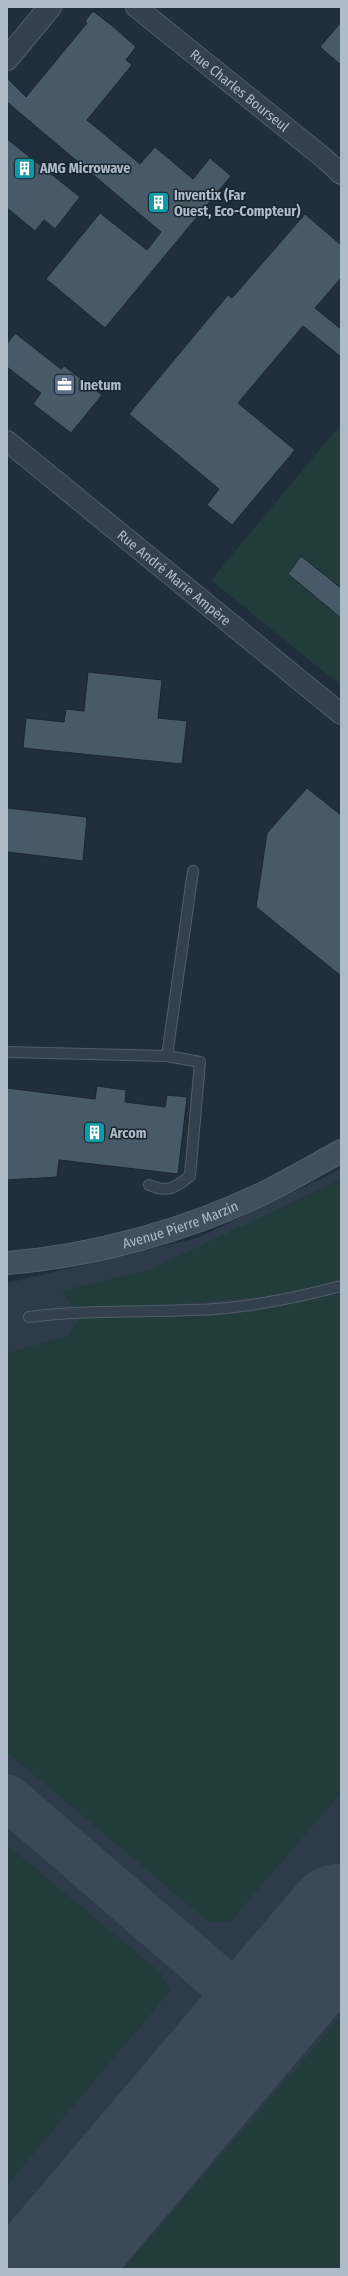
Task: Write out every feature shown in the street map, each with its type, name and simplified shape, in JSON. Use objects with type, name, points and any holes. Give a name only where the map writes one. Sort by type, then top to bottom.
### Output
[{"type":"main road","name":"Avenue Pierre Marzin","points":[[7,1263],[82,1252],[182,1227],[266,1192],[341,1151]]},
{"type":"street","name":"Rue Charles Bourseul","points":[[136,7],[325,159],[341,174]]},
{"type":"street","points":[[7,59],[42,10]]},
{"type":"street","name":"Rue André Marie Ampère","points":[[7,441],[341,714]]},
{"type":"lane","points":[[167,1056],[193,871]]},
{"type":"lane","points":[[7,1052],[167,1056],[200,1062],[190,1176],[176,1188],[161,1190],[149,1185]]},
{"type":"lane","points":[[29,1317],[80,1312],[215,1309],[284,1301],[341,1286]]},
{"type":"shaded area","points":[[341,1169],[341,2269],[7,2269],[7,1283],[197,1238]]},
{"type":"green space","points":[[341,424],[341,686],[211,580]]},
{"type":"green space","points":[[341,1179],[341,1280],[294,1294],[166,1305],[73,1308],[62,1291],[152,1269]]},
{"type":"green space","points":[[341,1289],[341,1793],[230,1922],[209,1922],[7,1752],[7,1353],[68,1336],[79,1318],[281,1306]]},
{"type":"green space","points":[[7,1845],[160,1972],[170,1991],[7,2185]]},
{"type":"green space","points":[[341,2017],[341,2269],[123,2269]]},
{"type":"building","points":[[93,11],[136,47],[126,60],[132,65],[87,120],[140,164],[155,147],[193,179],[210,158],[231,176],[105,328],[46,279],[100,213],[147,250],[161,232],[7,102],[7,78],[26,97],[87,23],[85,21]]},
{"type":"building","points":[[341,22],[341,65],[320,47]]},
{"type":"building","name":"AMG Microwave","points":[[7,139],[80,197],[55,229],[44,220],[35,231],[7,208]]},
{"type":"building","points":[[305,214],[341,245],[341,278],[315,308],[341,329],[341,357],[303,326],[238,403],[295,450],[232,525],[207,505],[219,489],[129,414],[228,295],[232,298]]},
{"type":"building","name":"Inetum","points":[[15,333],[61,369],[64,366],[102,395],[71,433],[33,404],[41,393],[7,367],[7,344]]},
{"type":"building","points":[[301,556],[341,588],[341,618],[288,574]]},
{"type":"building","points":[[88,672],[162,680],[158,718],[187,721],[182,764],[23,748],[26,718],[64,722],[66,709],[84,711]]},
{"type":"building","points":[[307,788],[341,815],[341,976],[256,907],[267,833]]},
{"type":"building","points":[[7,808],[87,817],[83,861],[7,852]]},
{"type":"building","name":"Arcom","points":[[97,1086],[126,1090],[125,1102],[165,1107],[167,1095],[187,1097],[178,1174],[59,1160],[57,1177],[7,1180],[7,1088],[95,1099]]},
{"type":"taxiway","points":[[7,1797],[225,1985],[235,2004],[239,2021],[236,2037],[227,2057]]},
{"type":"taxiway","points":[[225,1985],[245,1991],[261,1992],[276,1987],[294,1977]]},
{"type":"runway","points":[[46,2269],[341,1921]]},
{"type":"place","name":"AMG Microwave","points":[[25,168]]},
{"type":"place","name":"Inventix (Far Ouest, Eco-Compteur)","points":[[159,203]]},
{"type":"place","name":"Inetum","points":[[64,385]]},
{"type":"place","name":"Arcom","points":[[95,1133]]}]
